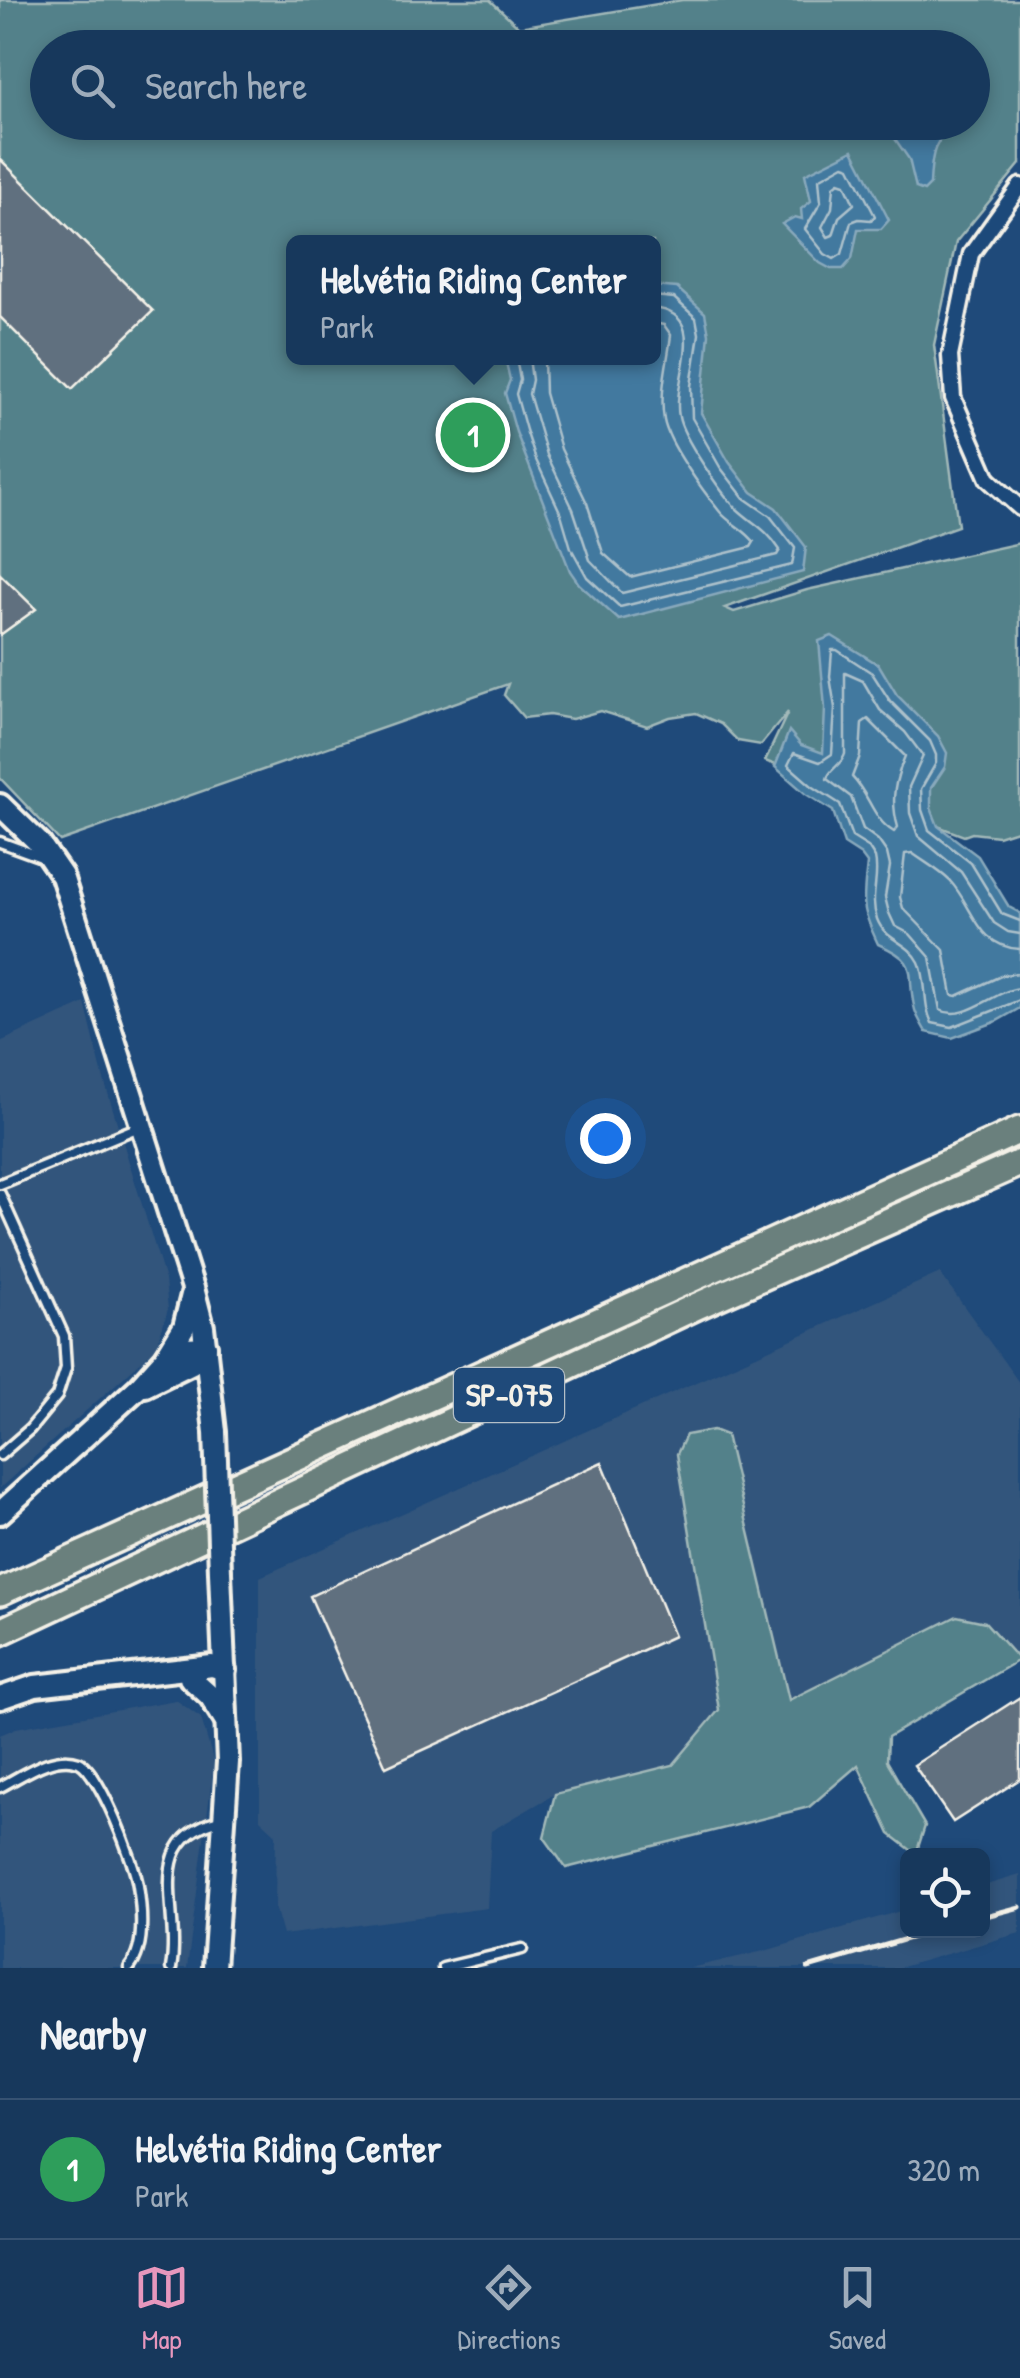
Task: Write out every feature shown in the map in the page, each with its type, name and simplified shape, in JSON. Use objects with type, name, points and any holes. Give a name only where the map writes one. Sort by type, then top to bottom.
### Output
[{"type":"highway","name":"SP-075","points":[[0,1592],[1020,1130]]},
{"type":"highway","name":"SP-075","points":[[0,1632],[697,1306],[1020,1163]]},
{"type":"main road","points":[[0,805],[53,861],[62,876],[144,1125],[193,1288],[206,1347],[214,1432],[226,1722],[225,1818],[214,1968]]},
{"type":"main road","points":[[0,1513],[138,1388],[166,1357],[184,1327],[193,1288]]},
{"type":"main road","points":[[166,1357],[188,1348],[206,1347]]},
{"type":"main road","points":[[138,1388],[192,1364],[206,1347]]},
{"type":"main road","points":[[161,1380],[186,1378],[198,1384],[212,1400]]},
{"type":"main road","points":[[182,1673],[208,1649],[223,1624]]},
{"type":"main road","points":[[0,1698],[34,1686],[182,1673],[212,1666],[225,1670]]},
{"type":"main road","points":[[182,1673],[210,1696],[226,1722]]},
{"type":"street","points":[[1020,186],[972,254],[950,356],[954,398],[988,479],[1020,508]]},
{"type":"lane","points":[[0,842],[53,861]]},
{"type":"lane","points":[[0,1184],[144,1125]]},
{"type":"lane","points":[[0,1194],[64,1336],[66,1368],[57,1396],[30,1429],[0,1455]]},
{"type":"lane","points":[[0,1786],[53,1761],[78,1761],[88,1768],[138,1884],[140,1946],[136,1960],[128,1968]]},
{"type":"lane","points":[[171,1968],[170,1874],[175,1849],[202,1824],[225,1818]]},
{"type":"lane","points":[[443,1968],[522,1950]]},
{"type":"shaded area","points":[[85,1003],[104,1080],[165,1280],[168,1309],[156,1348],[0,1488],[0,1042]]},
{"type":"shaded area","points":[[940,1273],[1020,1384],[1020,1659],[985,1622],[957,1616],[789,1700],[726,1436],[677,1454],[719,1710],[673,1765],[555,1794],[491,1831],[487,1908],[283,1935],[275,1907],[276,1834],[260,1819],[260,1577]]},
{"type":"shaded area","points":[[176,1700],[201,1718],[214,1763],[187,1968],[0,1968],[0,1735],[16,1728]]},
{"type":"shaded area","points":[[1020,1875],[1020,1933],[898,1968],[690,1968],[768,1950],[900,1911],[900,1938],[990,1938],[990,1884]]},
{"type":"green space","points":[[0,0],[490,0],[519,27],[682,0],[1020,0],[1020,164],[956,242],[934,345],[958,526],[725,608],[734,612],[807,590],[1020,543],[1020,829],[998,836],[964,836],[765,761],[788,712],[761,745],[738,741],[721,724],[696,713],[647,726],[600,711],[572,719],[549,715],[524,718],[504,695],[508,684],[60,841],[0,778]]},
{"type":"green space","points":[[713,1430],[726,1435],[789,1700],[957,1616],[985,1622],[1019,1660],[888,1737],[887,1761],[925,1826],[918,1848],[908,1848],[890,1834],[858,1765],[809,1807],[566,1868],[544,1837],[555,1794],[673,1765],[719,1710],[677,1454],[686,1435]]},
{"type":"water","points":[[896,140],[940,140],[930,185],[924,191],[916,188],[909,159]]},
{"type":"water","points":[[853,150],[889,220],[881,229],[858,229],[852,259],[843,269],[831,269],[820,263],[782,224],[795,217],[802,219],[801,209],[811,201],[805,174]]},
{"type":"water","points":[[661,287],[677,288],[705,313],[709,334],[701,413],[729,462],[752,492],[776,508],[806,547],[803,572],[619,620],[570,571],[516,432],[505,393],[510,380],[507,365],[661,365]]},
{"type":"water","points":[[832,636],[879,665],[897,695],[938,736],[947,753],[945,767],[931,788],[931,808],[938,826],[978,856],[1009,907],[1020,913],[1020,1008],[952,1038],[926,1032],[915,1010],[907,963],[878,944],[864,904],[867,863],[844,844],[833,811],[775,767],[789,731],[801,745],[823,753],[825,708],[819,641]]},
{"type":"building","points":[[0,159],[153,311],[72,389],[0,317]]},
{"type":"building","points":[[0,574],[36,609],[0,635]]},
{"type":"building","points":[[602,1462],[674,1636],[386,1767],[310,1596]]},
{"type":"building","points":[[1020,1697],[1020,1779],[953,1822],[914,1765]]},
{"type":"railway","points":[[990,1915],[1020,1907]]},
{"type":"railway","points":[[808,1968],[910,1938]]},
{"type":"place","name":"Helvétia Riding Center","points":[[473,435]]}]
